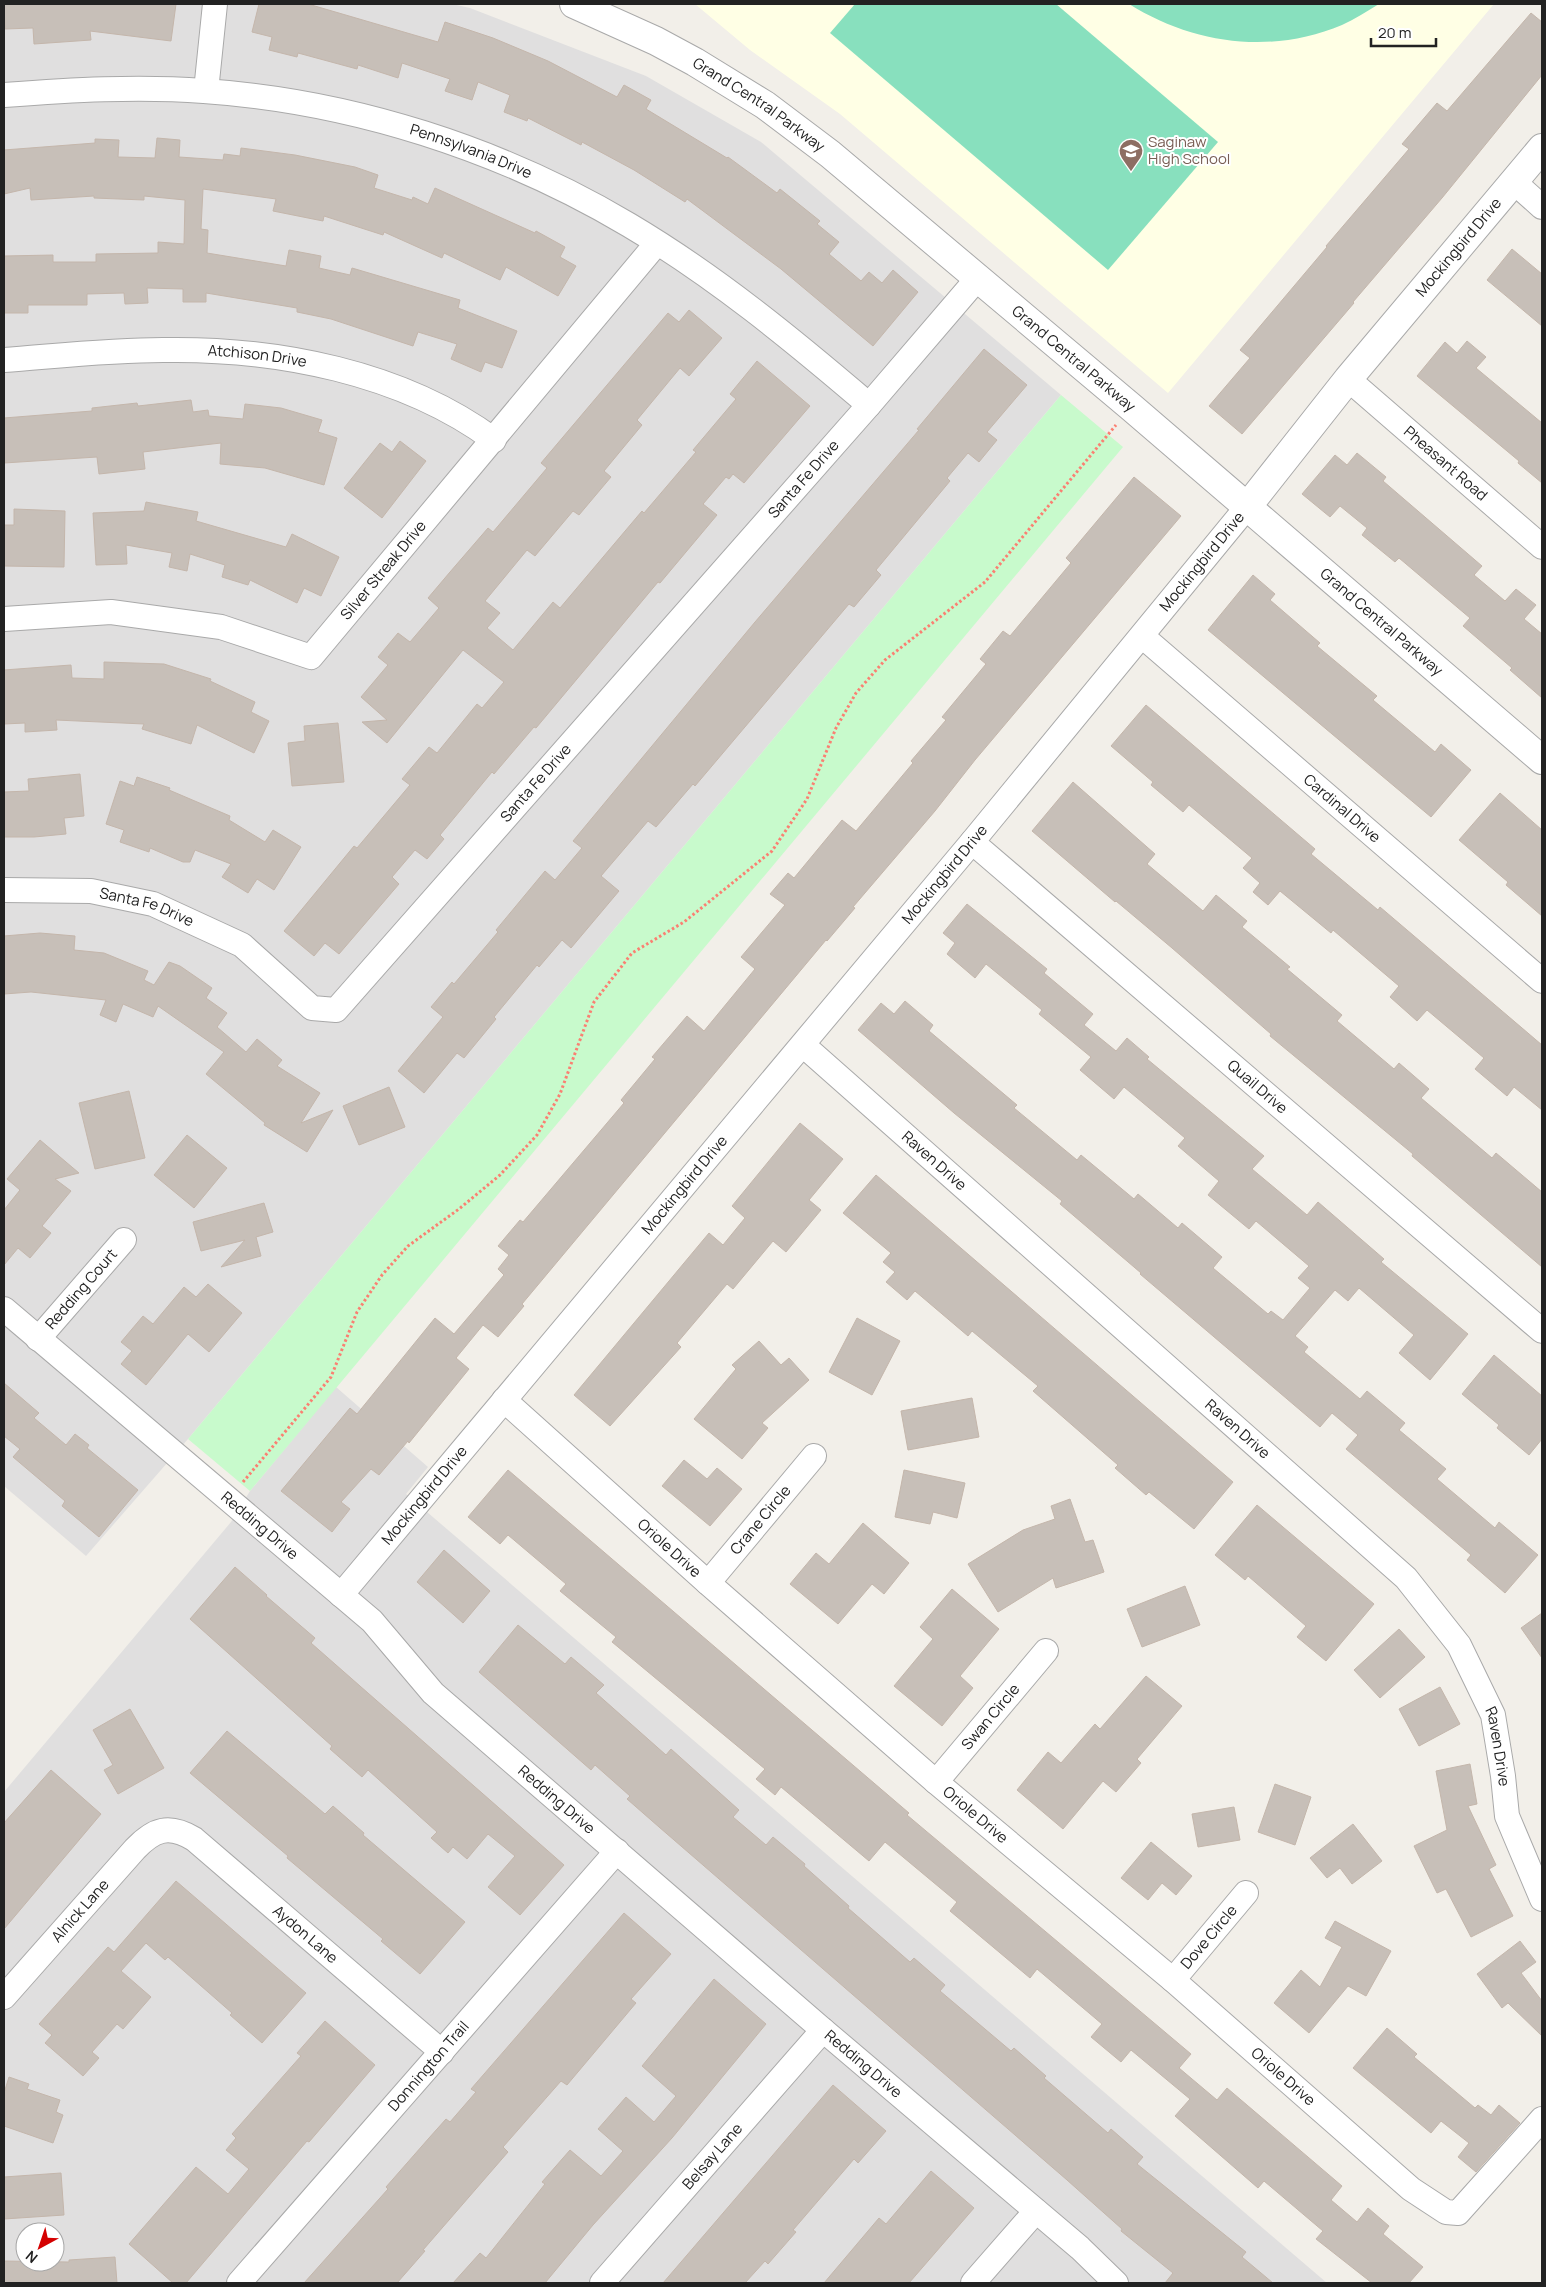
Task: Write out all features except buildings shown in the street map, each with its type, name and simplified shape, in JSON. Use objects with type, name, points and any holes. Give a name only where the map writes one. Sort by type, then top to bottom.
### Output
[{"type":"street","points":[[206,91],[215,4]]},
{"type":"street","name":"Grand Central Parkway","points":[[574,4],[656,41],[734,85],[765,105],[830,154],[1131,407],[1542,760]]},
{"type":"street","name":"Pennsylvania Drive","points":[[4,95],[95,88],[206,91],[265,97],[318,106],[418,131],[506,164],[549,183],[622,221],[698,270],[783,332],[870,405]]},
{"type":"street","name":"Mockingbird Drive","points":[[341,1595],[972,842],[1247,507],[1348,380],[1542,148]]},
{"type":"street","points":[[1514,182],[1542,207]]},
{"type":"street","name":"Silver Streak Drive","points":[[4,619],[110,612],[221,627],[311,658],[657,243]]},
{"type":"street","name":"Santa Fe Drive","points":[[4,890],[91,891],[153,904],[242,945],[312,1008],[336,1010],[870,405],[977,279]]},
{"type":"street","name":"Atchison Drive","points":[[4,360],[162,350],[251,354],[302,362],[373,380],[414,395],[475,426],[494,440]]},
{"type":"street","name":"Pheasant Road","points":[[1348,380],[1542,547]]},
{"type":"street","name":"Cardinal Drive","points":[[1142,636],[1542,981]]},
{"type":"street","name":"Quail Drive","points":[[972,842],[1542,1332]]},
{"type":"street","name":"Raven Drive","points":[[802,1045],[1406,1578],[1459,1645],[1493,1715],[1503,1776],[1507,1816],[1542,1899]]},
{"type":"street","name":"Redding Court","points":[[38,1339],[124,1240]]},
{"type":"street","name":"Redding Drive","points":[[4,1309],[341,1595],[384,1633],[409,1668],[433,1693],[1036,2211],[1116,2283]]},
{"type":"street","name":"Oriole Drive","points":[[504,1400],[708,1583],[936,1782],[1173,1980],[1411,2189],[1446,2212],[1458,2213],[1542,2119]]},
{"type":"street","name":"Crane Circle","points":[[708,1583],[814,1456]]},
{"type":"street","name":"Swan Circle","points":[[936,1782],[1046,1651]]},
{"type":"street","name":"Alnick Lane","points":[[4,1997],[135,1848],[153,1833],[162,1831]]},
{"type":"street","name":"Aydon Lane","points":[[162,1831],[183,1832],[194,1838],[442,2052]]},
{"type":"street","name":"Donnington Trail","points":[[239,2283],[617,1851]]},
{"type":"street","name":"Dove Circle","points":[[1173,1980],[1246,1893]]},
{"type":"street","name":"Belsay Lane","points":[[602,2283],[823,2030]]},
{"type":"street","points":[[973,2283],[1036,2211]]},
{"type":"path","points":[[228,1499],[331,1377],[357,1312],[382,1276],[408,1246],[459,1209],[500,1175],[536,1135],[560,1094],[594,1002],[632,953],[684,922],[772,851],[807,798],[836,728],[856,693],[884,660],[985,582],[1131,407]]},
{"type":"shaded area","points":[[4,4],[452,4],[470,8],[646,76],[761,142],[1061,395],[188,1439],[86,1556],[4,1486]]},
{"type":"shaded area","name":"Saginaw High School","points":[[695,4],[1494,4],[1168,393],[840,114],[750,50]]},
{"type":"shaded area","points":[[336,1387],[428,1467],[406,1494],[1327,2283],[4,2283],[4,1792],[231,1522],[250,1491]]},
{"type":"green space","points":[[855,4],[1056,4],[1218,142],[1108,270],[830,33]]},
{"type":"green space","points":[[1129,4],[1379,4],[1342,25],[1315,34],[1288,40],[1260,42],[1233,41],[1206,36],[1154,18]]},
{"type":"green space","points":[[1061,395],[1123,447],[250,1491],[188,1439]]},
{"type":"place","name":"Saginaw High School","points":[[1131,172]]}]
